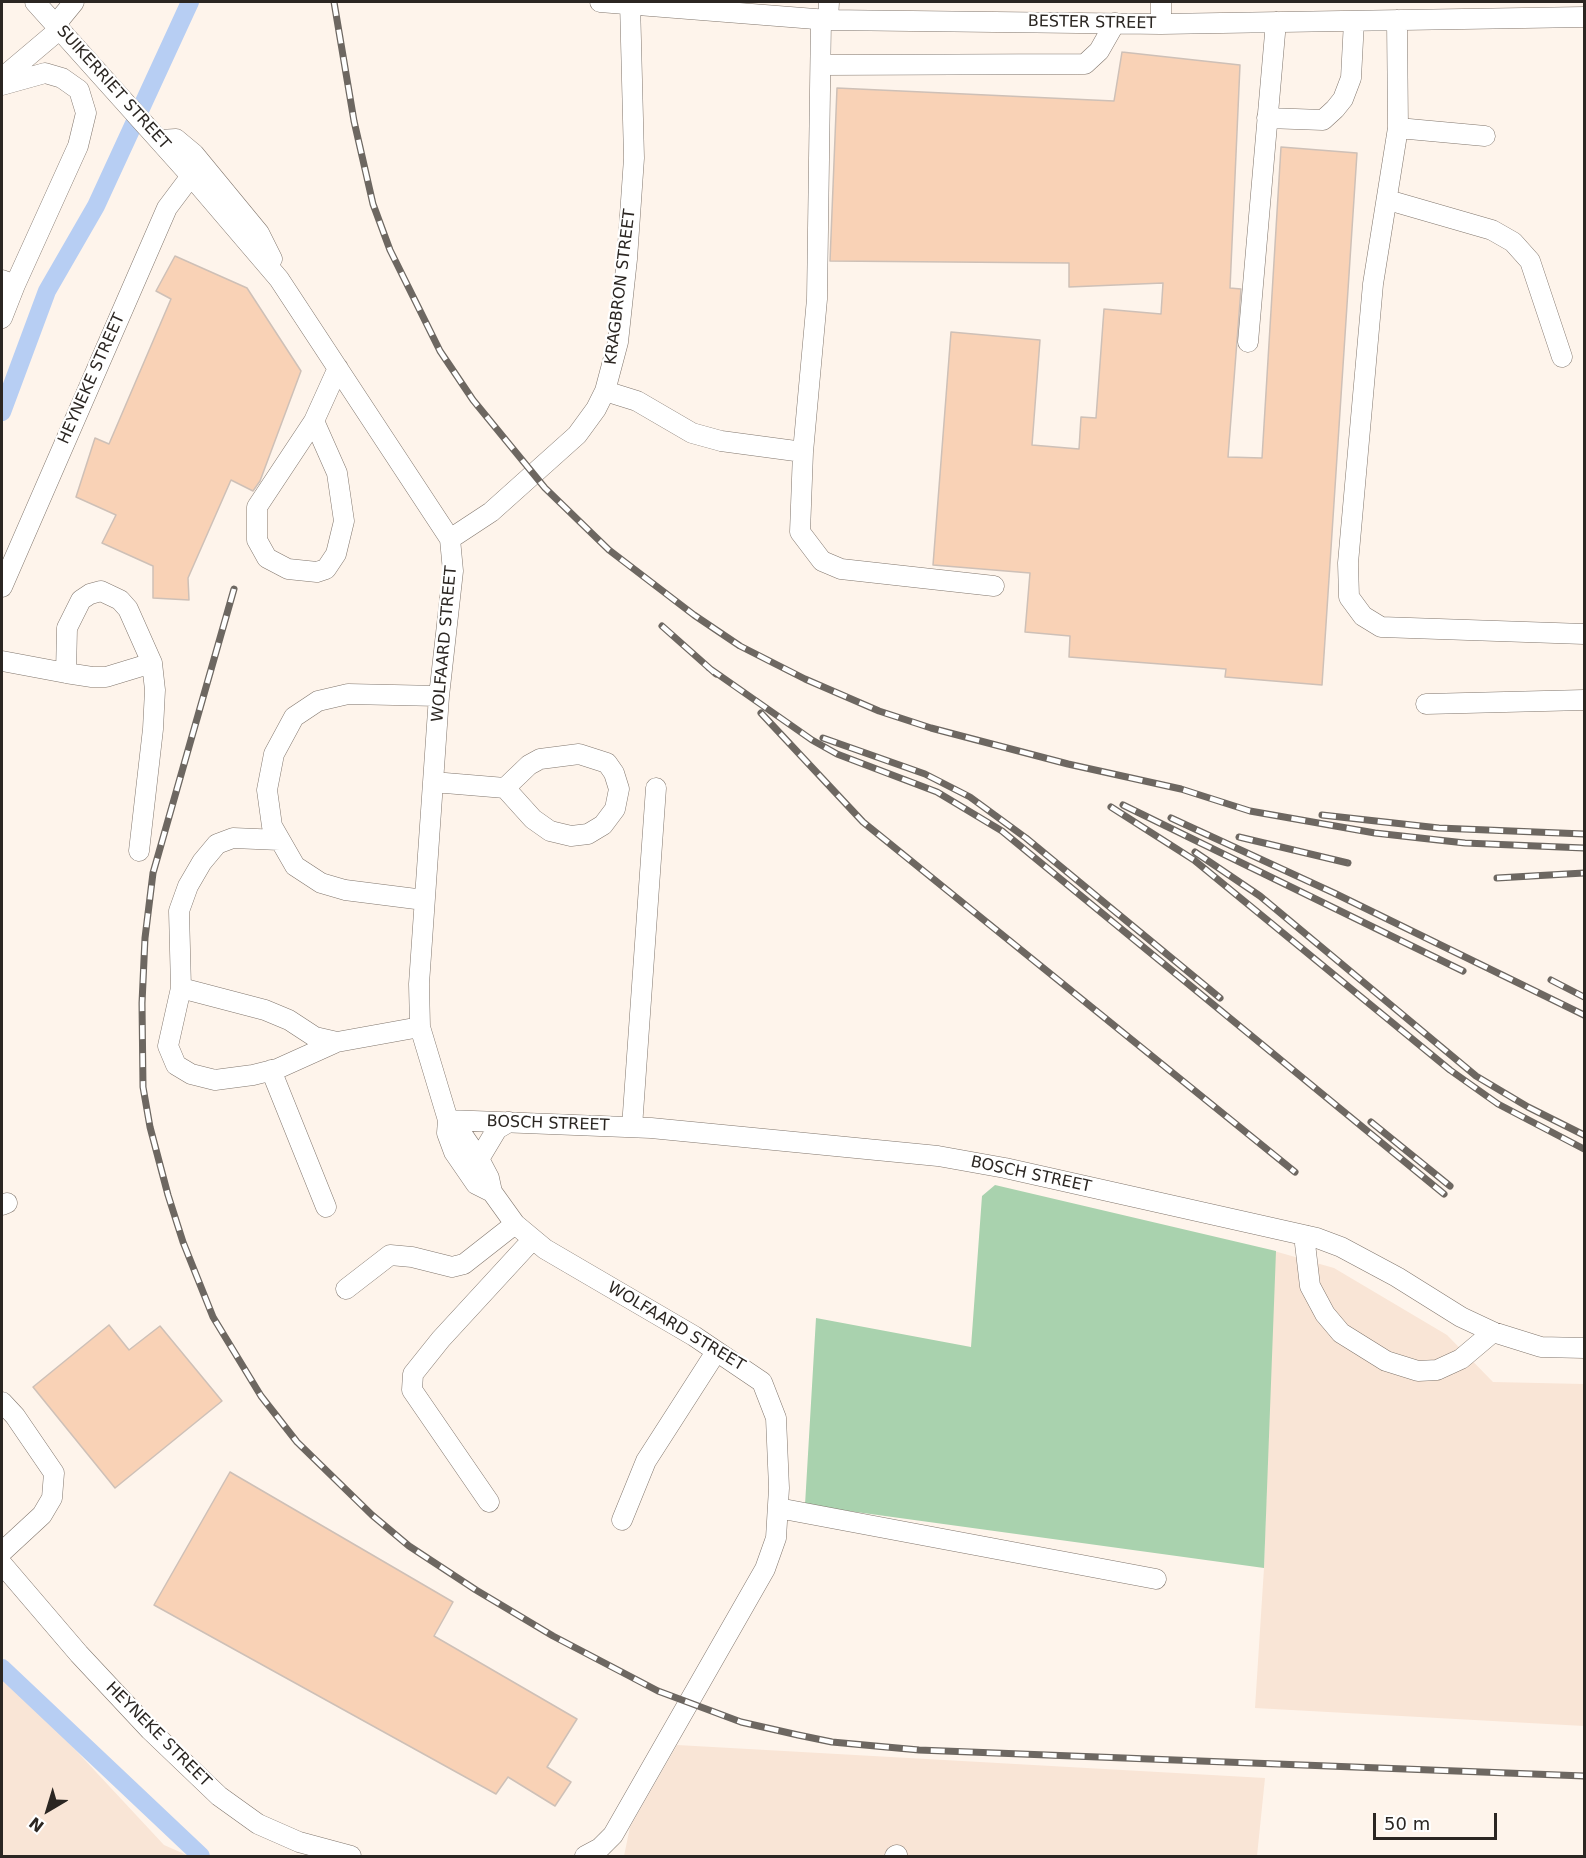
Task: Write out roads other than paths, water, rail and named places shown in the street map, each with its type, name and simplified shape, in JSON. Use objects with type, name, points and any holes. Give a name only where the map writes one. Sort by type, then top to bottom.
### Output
[{"type":"street","name":"SUIKERRIET STREET","points":[[35,2],[191,176]]},
{"type":"street","points":[[2,78],[58,27],[74,2]]},
{"type":"street","name":"BESTER STREET","points":[[600,2],[826,14],[1161,24],[1584,17]]},
{"type":"street","points":[[1161,2],[1161,24]]},
{"type":"street","name":"KRAGBRON STREET","points":[[450,539],[491,512],[577,435],[596,409],[605,391],[618,342],[634,158],[630,3]]},
{"type":"street","points":[[826,14],[821,65],[817,299],[803,452],[800,532],[822,561],[841,568],[994,586]]},
{"type":"street","points":[[1397,20],[1398,128],[1388,200],[1372,284],[1348,563],[1349,597],[1363,616],[1381,627],[1584,634]]},
{"type":"street","points":[[1267,118],[1323,120],[1335,109],[1343,99],[1351,78],[1354,21]]},
{"type":"street","points":[[1248,342],[1276,22]]},
{"type":"street","points":[[821,65],[1084,64],[1099,51],[1115,23]]},
{"type":"street","points":[[2,85],[45,73],[62,78],[79,90],[86,113],[78,146],[8,282],[2,318]]},
{"type":"street","points":[[1398,128],[1485,136]]},
{"type":"street","points":[[156,136],[182,142],[213,176],[259,233],[279,279]]},
{"type":"street","name":"WOLFAARD STREET","points":[[191,176],[279,279],[450,539],[453,572],[439,696],[424,900],[420,1027],[454,1152],[476,1184],[492,1192]]},
{"type":"street","name":"HEYNEKE STREET","points":[[2,587],[166,208],[191,176]]},
{"type":"street","points":[[1388,200],[1492,230],[1513,242],[1530,261],[1562,357]]},
{"type":"street","points":[[314,421],[337,473],[344,521],[336,554],[327,569],[317,572],[288,569],[267,558],[257,540],[255,527],[257,507],[314,421],[338,368]]},
{"type":"street","points":[[605,391],[637,401],[692,433],[721,441],[803,452]]},
{"type":"street","points":[[66,673],[67,628],[81,600],[101,591],[120,600],[128,609],[152,663],[156,690],[139,851]]},
{"type":"street","points":[[2,661],[66,673],[106,677],[152,663]]},
{"type":"street","points":[[424,900],[345,890],[321,883],[295,866],[272,826],[267,790],[274,754],[294,717],[318,701],[348,694],[439,696]]},
{"type":"street","points":[[1426,704],[1584,700]]},
{"type":"street","points":[[433,782],[505,788],[533,819],[550,831],[571,836],[588,834],[603,825],[615,809],[619,789],[614,773],[607,764],[579,754],[540,759],[529,765],[505,788]]},
{"type":"street","points":[[632,1127],[656,788]]},
{"type":"street","points":[[280,840],[233,838],[218,843],[202,862],[188,886],[179,911],[181,988],[168,1046],[176,1065],[191,1074],[215,1080],[272,1070],[337,1042],[420,1027]]},
{"type":"street","points":[[181,988],[265,1010],[289,1020],[315,1037],[337,1042]]},
{"type":"street","points":[[272,1070],[326,1207]]},
{"type":"street","name":"WOLFAARD STREET","points":[[447,1120],[462,1134],[479,1159],[489,1178],[492,1192],[515,1224],[533,1239],[762,1382],[776,1418],[780,1449],[776,1538],[765,1569],[600,1854]]},
{"type":"street","name":"BOSCH STREET","points":[[447,1120],[632,1127],[938,1156],[1180,1206],[1304,1235],[1341,1247],[1397,1277],[1461,1317],[1493,1332],[1541,1347],[1584,1348]]},
{"type":"street","points":[[479,1159],[497,1129],[508,1122]]},
{"type":"street","points":[[346,1289],[390,1255],[412,1257],[452,1267],[464,1264],[515,1224]]},
{"type":"street","points":[[1304,1235],[1310,1286],[1325,1314],[1341,1334],[1386,1361],[1418,1371],[1437,1370],[1461,1359],[1493,1332]]},
{"type":"street","points":[[489,1502],[412,1390],[413,1374],[441,1339],[533,1239]]},
{"type":"street","points":[[622,1520],[646,1461],[716,1352]]},
{"type":"street","points":[[2,1402],[15,1416],[54,1473],[52,1498],[42,1515],[2,1552]]},
{"type":"street","points":[[778,1508],[1156,1579]]},
{"type":"street","name":"HEYNEKE STREET","points":[[2,1563],[110,1688],[219,1796],[258,1824],[299,1842],[351,1857]]},
{"type":"waterway","points":[[2,412],[47,291],[96,206],[190,2]]},
{"type":"waterway","points":[[2,1668],[201,1856]]},
{"type":"railway","points":[[334,2],[354,121],[373,204],[390,250],[440,351],[473,400],[545,488],[609,550],[694,615],[740,646],[805,679],[879,711],[931,728],[1068,764],[1181,789],[1250,811],[1375,833],[1465,843],[1584,848]]},
{"type":"railway","points":[[234,589],[153,873],[145,938],[142,1003],[143,1087],[150,1127],[168,1195],[183,1242],[213,1317],[261,1396],[297,1442],[372,1515],[409,1546],[476,1590],[553,1636],[658,1691],[741,1722],[798,1735],[832,1742],[919,1750],[1584,1776]]},
{"type":"railway","points":[[662,626],[716,674]]},
{"type":"railway","points":[[709,668],[812,740],[837,754],[937,792],[1002,831],[1444,1194]]},
{"type":"railway","points":[[761,713],[863,822],[1295,1172]]},
{"type":"railway","points":[[823,738],[925,774],[970,797],[1026,838],[1220,998]]},
{"type":"railway","points":[[1123,805],[1463,971]]},
{"type":"railway","points":[[1111,807],[1194,860],[1450,1070],[1498,1104],[1584,1149]]},
{"type":"railway","points":[[1322,815],[1439,828],[1584,834]]},
{"type":"railway","points":[[1171,818],[1334,893],[1584,1015]]},
{"type":"railway","points":[[1239,837],[1348,863]]},
{"type":"railway","points":[[1195,852],[1260,896],[1476,1076],[1528,1107],[1584,1135]]},
{"type":"railway","points":[[1497,878],[1584,873]]},
{"type":"railway","points":[[1551,980],[1584,997]]},
{"type":"railway","points":[[1371,1122],[1450,1186]]}]
